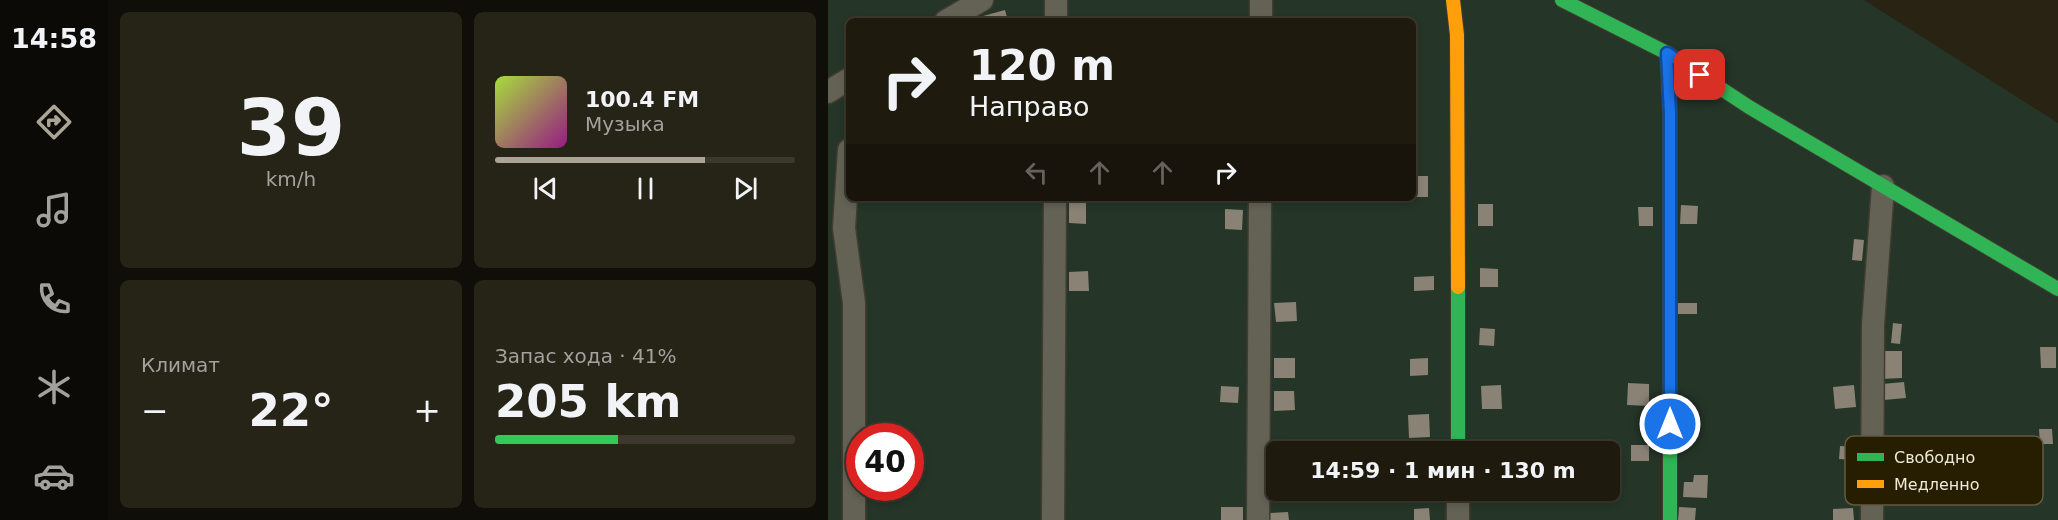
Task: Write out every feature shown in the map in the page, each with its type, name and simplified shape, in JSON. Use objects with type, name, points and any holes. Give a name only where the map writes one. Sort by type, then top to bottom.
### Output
[{"type":"street","points":[[951,18],[982,0]]},
{"type":"street","points":[[1056,0],[1056,18]]},
{"type":"street","points":[[1261,0],[1261,18]]},
{"type":"street","points":[[1453,0],[1457,34],[1458,441]]},
{"type":"street","points":[[1562,0],[1667,53],[1749,107],[2058,289]]},
{"type":"street","points":[[1667,53],[1670,113],[1670,520]]},
{"type":"street","points":[[828,92],[846,81]]},
{"type":"street","points":[[1872,436],[1873,325],[1883,186]]},
{"type":"street","points":[[846,197],[844,228],[854,303],[854,520]]},
{"type":"street","points":[[1053,520],[1055,201]]},
{"type":"street","points":[[1258,520],[1260,201]]},
{"type":"street","points":[[1458,501],[1458,520]]},
{"type":"street","points":[[1872,505],[1872,520]]},
{"type":"green space","points":[[828,0],[1864,0],[2058,123],[2058,520],[828,520]]},
{"type":"building","points":[[1005,10],[1007,18],[984,18],[983,16]]},
{"type":"building","points":[[1416,176],[1428,176],[1428,197],[1416,197]]},
{"type":"building","points":[[1069,203],[1086,203],[1086,224],[1069,223]]},
{"type":"building","points":[[1478,204],[1493,204],[1493,226],[1478,226]]},
{"type":"building","points":[[1681,205],[1698,206],[1697,224],[1680,224]]},
{"type":"building","points":[[1638,207],[1653,207],[1653,226],[1639,226]]},
{"type":"building","points":[[1225,209],[1243,210],[1242,230],[1225,229]]},
{"type":"building","points":[[1854,239],[1864,240],[1862,261],[1852,260]]},
{"type":"building","points":[[1480,268],[1498,269],[1498,287],[1480,287]]},
{"type":"building","points":[[1088,271],[1089,291],[1069,291],[1069,272]]},
{"type":"building","points":[[1434,276],[1434,290],[1414,291],[1414,277]]},
{"type":"building","points":[[1296,302],[1297,321],[1276,322],[1274,303]]},
{"type":"building","points":[[1677,303],[1697,303],[1697,314],[1677,314]]},
{"type":"building","points":[[1893,323],[1902,324],[1900,344],[1891,343]]},
{"type":"building","points":[[1480,328],[1495,329],[1494,346],[1479,345]]},
{"type":"building","points":[[2040,347],[2056,347],[2056,368],[2041,368]]},
{"type":"building","points":[[1881,351],[1902,351],[1902,378],[1881,379]]},
{"type":"building","points":[[1274,358],[1295,358],[1295,378],[1274,378]]},
{"type":"building","points":[[1428,358],[1428,375],[1410,376],[1410,359]]},
{"type":"building","points":[[1904,382],[1906,398],[1884,400],[1882,384]]},
{"type":"building","points":[[1628,383],[1649,384],[1649,406],[1627,405]]},
{"type":"building","points":[[1501,385],[1502,409],[1482,409],[1481,386]]},
{"type":"building","points":[[1854,385],[1856,407],[1835,409],[1833,387]]},
{"type":"building","points":[[1221,386],[1239,387],[1238,403],[1220,402]]},
{"type":"building","points":[[1274,391],[1294,391],[1295,410],[1274,411]]},
{"type":"building","points":[[1429,414],[1430,437],[1409,438],[1408,415]]},
{"type":"building","points":[[2039,429],[2052,429],[2053,444],[2043,444],[2043,436],[2039,436]]},
{"type":"building","points":[[1631,445],[1649,445],[1649,461],[1631,461]]},
{"type":"building","points":[[1840,446],[1845,446],[1845,459],[1839,459]]},
{"type":"building","points":[[1694,475],[1708,475],[1707,498],[1683,497],[1684,482],[1693,482]]},
{"type":"building","points":[[1221,507],[1243,507],[1243,520],[1221,520]]},
{"type":"building","points":[[1679,507],[1696,508],[1695,520],[1678,520]]},
{"type":"building","points":[[1429,508],[1430,520],[1414,520],[1414,509]]},
{"type":"building","points":[[1853,508],[1854,520],[1833,520],[1833,509]]},
{"type":"building","points":[[1288,512],[1289,520],[1268,520],[1268,513]]},
{"type":"traffic: fast","points":[[1562,0],[1667,53],[1749,107],[2058,289]]},
{"type":"traffic: fast","points":[[1667,53],[1670,113],[1670,520]]},
{"type":"traffic: fast","points":[[1458,287],[1458,441]]},
{"type":"traffic: slow","points":[[1453,0],[1457,35],[1458,287]]},
{"type":"route","points":[[1670,424],[1670,113],[1667,53],[1700,75]]}]
